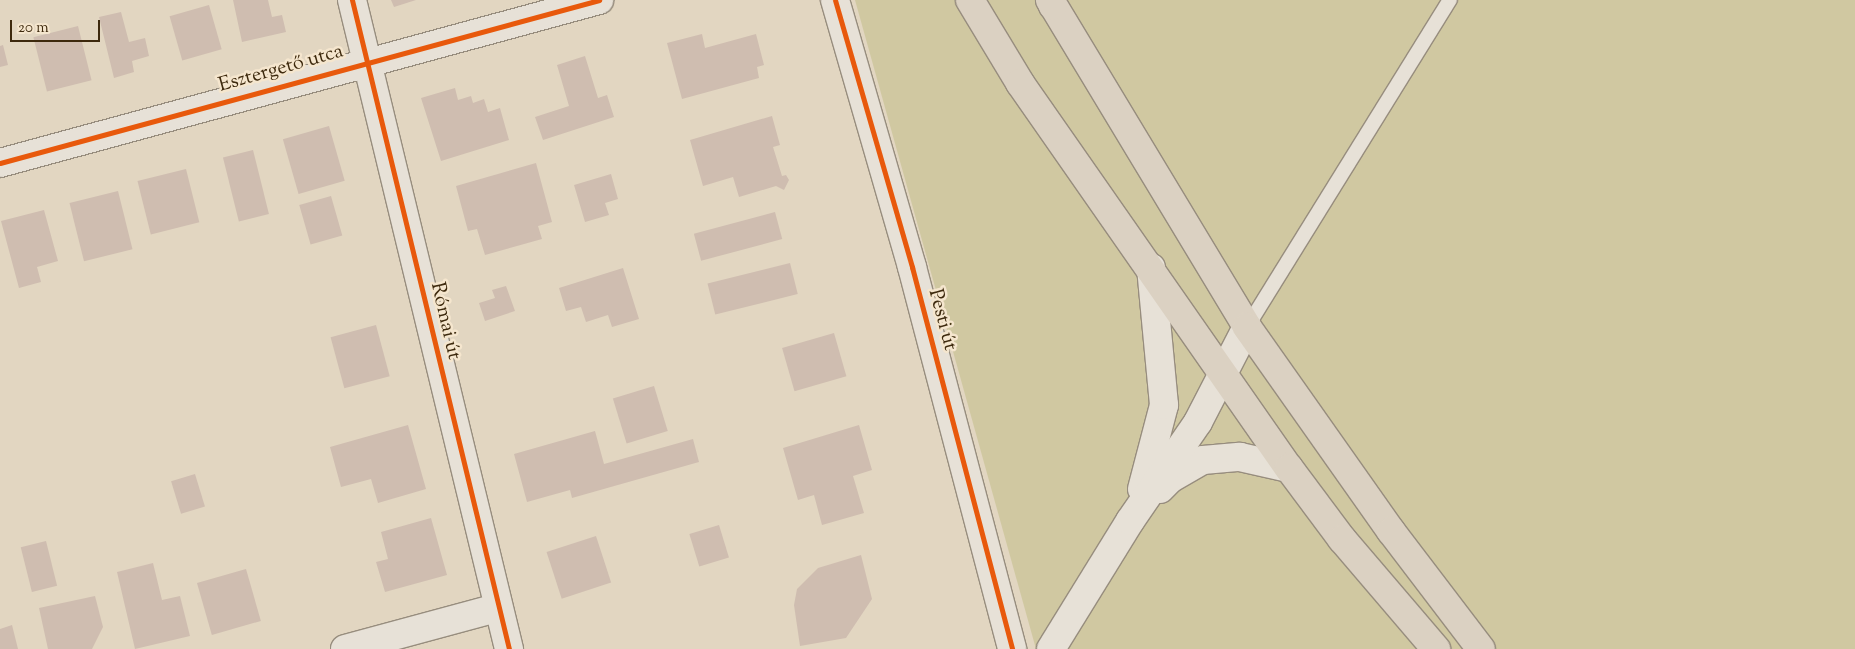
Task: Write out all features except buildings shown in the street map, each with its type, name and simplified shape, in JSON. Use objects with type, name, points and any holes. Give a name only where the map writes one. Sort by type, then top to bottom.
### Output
[{"type":"main road","points":[[970,0],[1020,83],[1151,268],[1288,468],[1342,539],[1436,649]]},
{"type":"main road","points":[[1051,2],[1248,327],[1391,531],[1481,649]]},
{"type":"street","name":"Római út","points":[[352,0],[497,608],[509,649]]},
{"type":"street","name":"Esztergető utca","points":[[0,163],[368,61],[599,0]]},
{"type":"street","name":"Pesti út","points":[[836,0],[912,267],[1012,649]]},
{"type":"street","points":[[1130,521],[1149,469],[1164,405],[1151,268]]},
{"type":"street","points":[[1051,649],[1130,521],[1198,422],[1248,327]]},
{"type":"street","points":[[1130,521],[1170,479],[1203,460],[1240,457],[1288,468]]},
{"type":"street","points":[[345,649],[497,608]]},
{"type":"lane","points":[[1248,327],[1450,0]]},
{"type":"shaded area","points":[[855,0],[1855,0],[1855,649],[1036,649]]},
{"type":"cycle path","points":[[352,0],[509,649]]},
{"type":"cycle path","points":[[0,163],[599,0]]},
{"type":"cycle path","points":[[835,0],[912,267],[1012,649]]}]
